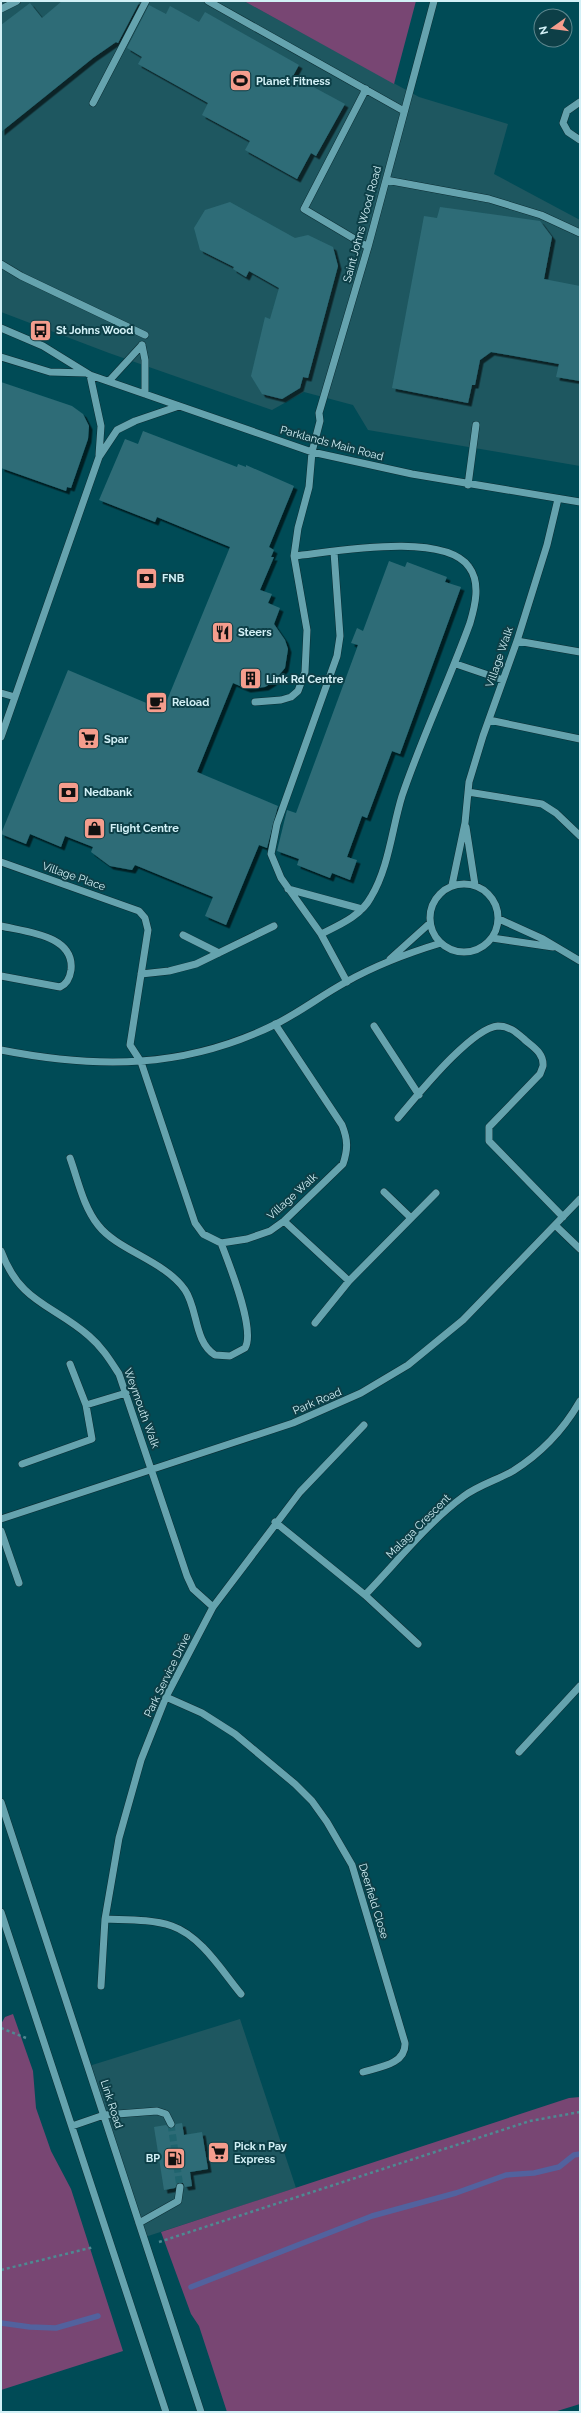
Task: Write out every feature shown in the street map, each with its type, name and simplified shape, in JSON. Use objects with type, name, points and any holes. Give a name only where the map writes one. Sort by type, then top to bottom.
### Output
[{"type":"street","points":[[1,9],[17,1]]},
{"type":"street","points":[[93,103],[146,1]]},
{"type":"street","points":[[208,1],[404,111]]},
{"type":"street","name":"Saint Johns Wood Road","points":[[255,702],[281,700],[291,697],[303,682],[307,658],[307,630],[294,556],[298,528],[309,487],[312,452],[320,422],[319,413],[368,247],[434,1]]},
{"type":"street","points":[[366,89],[304,209],[368,247]]},
{"type":"street","points":[[580,102],[568,111],[563,123],[568,132],[580,140]]},
{"type":"street","points":[[386,180],[489,199],[541,215],[580,233]]},
{"type":"street","points":[[1,264],[28,279],[145,335]]},
{"type":"street","name":"Parklands Main Road","points":[[1,328],[43,346],[88,374],[312,452],[468,485],[580,502]]},
{"type":"street","points":[[109,381],[142,345],[146,394]]},
{"type":"street","name":"Parklands Main Road","points":[[1,357],[50,372],[88,374]]},
{"type":"street","points":[[88,374],[101,426],[99,457]]},
{"type":"street","points":[[1,737],[99,457],[117,430],[134,421],[179,406]]},
{"type":"street","points":[[468,485],[476,425]]},
{"type":"street","name":"Village Walk","points":[[452,885],[465,823],[468,792],[489,720],[517,641],[547,545],[558,499]]},
{"type":"street","points":[[294,556],[378,546],[402,546],[443,551],[463,559],[470,568],[474,578],[476,602],[456,664],[402,795],[379,880],[371,898],[362,909],[321,934]]},
{"type":"street","points":[[334,552],[339,605],[340,636],[337,656],[272,842],[274,863],[288,889],[321,934],[347,982]]},
{"type":"street","points":[[517,641],[580,652]]},
{"type":"street","points":[[456,664],[503,680]]},
{"type":"street","points":[[1,693],[15,697]]},
{"type":"street","points":[[489,720],[580,739]]},
{"type":"street","points":[[468,792],[542,804],[556,813],[580,836]]},
{"type":"street","name":"Village Walk","points":[[465,823],[475,885]]},
{"type":"street","name":"Village Place","points":[[1,862],[139,911],[145,918],[148,930],[141,974]]},
{"type":"street","points":[[464,883],[475,885],[485,890],[492,898],[497,908],[499,919],[492,938],[485,945],[468,952],[458,952],[441,943],[434,934],[430,923],[430,911],[434,900],[442,891],[452,885],[464,883]]},
{"type":"street","points":[[288,889],[362,909]]},
{"type":"street","points":[[499,919],[543,939],[554,947],[580,961]]},
{"type":"street","points":[[387,961],[430,923]]},
{"type":"street","points":[[1,926],[40,935],[62,944],[67,948],[71,959],[68,979],[60,987],[1,976]]},
{"type":"street","points":[[70,1158],[89,1212],[98,1226],[164,1270],[178,1282],[190,1300],[205,1346],[215,1355],[230,1356],[245,1348],[248,1337],[235,1281],[221,1243],[203,1234],[195,1223],[141,1062],[130,1046],[141,974],[176,970],[196,964],[274,926]]},
{"type":"street","points":[[183,935],[219,953]]},
{"type":"street","points":[[492,938],[554,947]]},
{"type":"street","points":[[1,1050],[88,1063],[141,1062],[212,1049],[275,1024],[347,982],[387,961],[441,943]]},
{"type":"street","name":"Village Walk","points":[[221,1243],[227,1243],[270,1231],[284,1221],[343,1164],[347,1144],[342,1125],[275,1024]]},
{"type":"street","points":[[374,1026],[419,1094]]},
{"type":"street","points":[[398,1118],[471,1040],[482,1032],[494,1027],[506,1027],[528,1043],[542,1057],[543,1069],[489,1128],[488,1136],[490,1142],[563,1217]]},
{"type":"street","points":[[384,1192],[411,1218]]},
{"type":"street","points":[[315,1324],[349,1282],[436,1193]]},
{"type":"street","name":"Park Road","points":[[1,1519],[316,1415],[385,1380],[408,1364],[463,1320],[556,1225],[580,1198]]},
{"type":"street","points":[[284,1221],[349,1282]]},
{"type":"street","points":[[556,1225],[580,1249]]},
{"type":"street","name":"Weymouth Walk","points":[[1,1250],[11,1275],[23,1290],[36,1301],[88,1335],[106,1354],[119,1374],[192,1589],[213,1607]]},
{"type":"street","points":[[22,1464],[92,1439],[86,1405],[70,1364]]},
{"type":"street","points":[[86,1405],[126,1393]]},
{"type":"street","name":"Malaga Crescent","points":[[365,1595],[445,1512],[465,1495],[512,1471],[535,1455],[571,1417],[580,1402]]},
{"type":"street","name":"Park Service Drive","points":[[101,1986],[105,1920],[119,1838],[141,1760],[166,1697],[213,1607],[275,1522],[300,1492],[364,1425]]},
{"type":"street","points":[[275,1522],[365,1595],[418,1644]]},
{"type":"street","points":[[1,1531],[19,1583]]},
{"type":"street","points":[[519,1752],[580,1686]]},
{"type":"street","name":"Deerfield Close","points":[[166,1697],[202,1713],[235,1734],[295,1784],[312,1801],[327,1822],[352,1865],[406,2049],[400,2059],[363,2072]]},
{"type":"street","name":"Link Road","points":[[1,1802],[201,2412]]},
{"type":"street","points":[[1,1912],[166,2412]]},
{"type":"street","points":[[105,1920],[159,1923],[184,1932],[198,1943],[241,1994]]},
{"type":"street","points":[[72,2126],[104,2115],[161,2111],[166,2114],[171,2124]]},
{"type":"street","points":[[139,2223],[178,2201],[180,2187]]},
{"type":"path","points":[[1,2028],[26,2038]]},
{"type":"path","points":[[159,2243],[530,2121],[580,2112]]},
{"type":"path","points":[[1,2270],[94,2247]]},
{"type":"shaded area","points":[[1,1],[244,1],[419,97],[508,124],[494,174],[580,220],[580,466],[368,430],[353,405],[304,392],[272,410],[109,353],[1,312]]},
{"type":"shaded area","points":[[244,1],[416,1],[394,84]]},
{"type":"shaded area","points":[[13,2014],[33,2071],[36,2108],[51,2151],[71,2189],[123,2351],[1,2390],[1,2024],[5,2017]]},
{"type":"shaded area","points":[[240,2019],[296,2188],[145,2237],[89,2066]]},
{"type":"shaded area","points":[[580,2097],[580,2404],[554,2412],[227,2412],[199,2326],[191,2314],[161,2232],[569,2098]]},
{"type":"building","points":[[62,1],[140,1],[118,43],[116,42],[93,58],[1,132],[1,25],[30,3],[42,18]]},
{"type":"building","points":[[149,5],[166,14],[170,6],[199,22],[205,12],[299,65],[293,76],[345,104],[316,156],[311,153],[297,179],[245,150],[250,141],[202,115],[208,103],[138,64],[142,57],[127,48]]},
{"type":"building","points":[[230,202],[295,238],[308,235],[333,247],[338,266],[308,378],[303,377],[300,388],[282,399],[262,394],[251,376],[265,317],[270,319],[279,288],[249,271],[246,277],[233,269],[234,267],[200,250],[194,228],[205,210]]},
{"type":"building","points":[[440,207],[540,221],[552,237],[544,279],[580,286],[580,381],[556,377],[559,364],[491,352],[480,360],[475,385],[472,385],[468,403],[392,388],[424,216],[437,218]]},
{"type":"building","points":[[1,382],[72,406],[83,414],[89,426],[88,439],[71,488],[67,487],[66,491],[1,468]]},
{"type":"building","name":"Link Rd Centre","points":[[143,431],[237,467],[238,464],[246,467],[246,465],[294,486],[269,547],[274,550],[271,557],[274,557],[260,590],[272,594],[268,603],[280,608],[274,624],[285,640],[288,649],[285,668],[273,682],[265,687],[247,689],[233,683],[197,772],[278,806],[267,848],[259,845],[226,925],[205,916],[213,897],[135,865],[132,870],[110,866],[91,852],[93,847],[65,836],[61,847],[30,834],[26,844],[1,834],[68,670],[163,710],[230,547],[157,517],[155,522],[99,500],[125,439],[138,444]]},
{"type":"building","points":[[389,561],[405,567],[407,562],[447,577],[445,582],[461,587],[400,754],[392,751],[367,818],[362,816],[347,857],[357,860],[350,880],[332,873],[330,878],[297,865],[299,859],[277,851],[287,810],[296,813],[358,645],[351,643],[357,628],[363,631]]},
{"type":"building","points":[[182,2123],[184,2135],[202,2132],[208,2169],[190,2172],[192,2186],[185,2187],[183,2183],[179,2182],[175,2188],[164,2190],[154,2127],[166,2125],[171,2129],[176,2124]]},
{"type":"waterway","points":[[191,2287],[372,2216],[456,2193],[506,2175],[534,2173],[559,2167],[574,2155],[580,2154]]},
{"type":"waterway","points":[[1,2323],[30,2327],[56,2328],[98,2316]]},
{"type":"tunnel","points":[[171,2124],[180,2187]]},
{"type":"place","name":"Planet Fitness","points":[[241,81]]},
{"type":"place","name":"St Johns Wood","points":[[41,330]]},
{"type":"place","name":"FNB","points":[[146,578]]},
{"type":"place","name":"Steers","points":[[222,632]]},
{"type":"place","name":"Link Rd Centre","points":[[250,679]]},
{"type":"place","name":"Reload","points":[[156,702]]},
{"type":"place","name":"Spar","points":[[88,739]]},
{"type":"place","name":"Nedbank","points":[[68,792]]},
{"type":"place","name":"Flight Centre","points":[[94,828]]},
{"type":"place","name":"Pick n Pay Express","points":[[218,2152]]},
{"type":"place","name":"BP","points":[[175,2158]]}]
